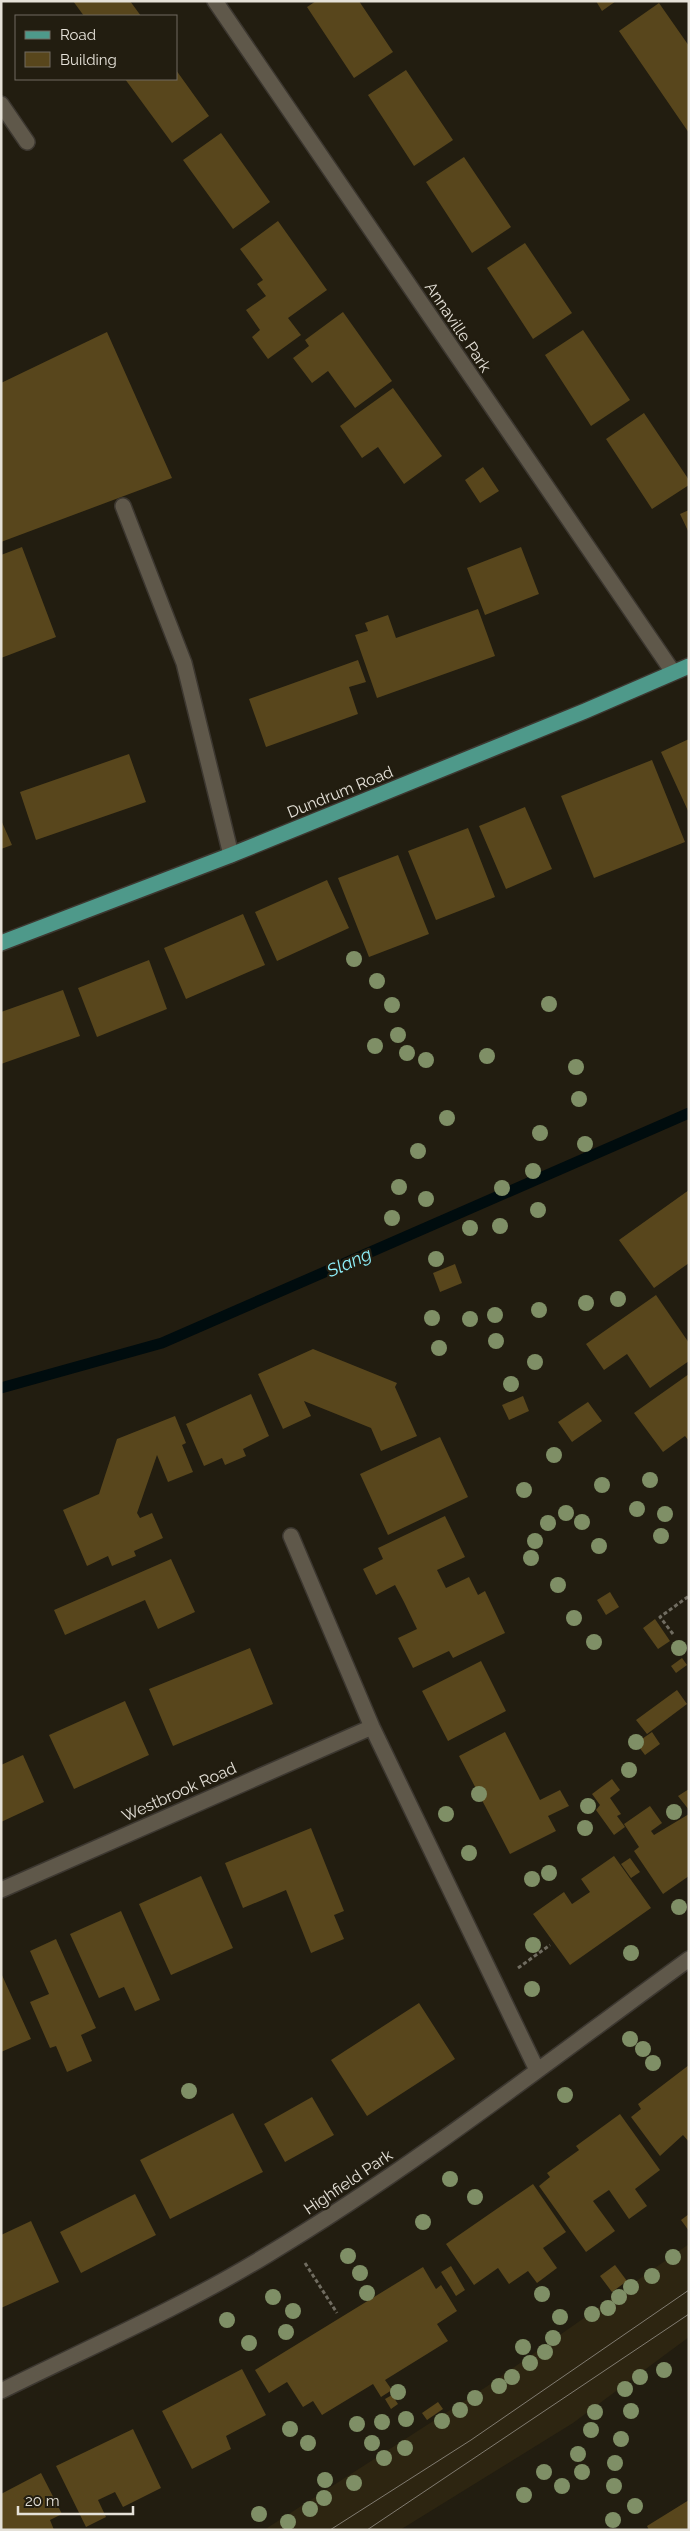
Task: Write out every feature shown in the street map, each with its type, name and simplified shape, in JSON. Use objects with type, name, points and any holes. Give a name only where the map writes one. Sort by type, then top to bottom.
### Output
[{"type":"main road","name":"Dundrum Road","points":[[1,943],[230,855],[585,712],[689,666]]},
{"type":"street","name":"Annaville Park","points":[[215,1],[673,672]]},
{"type":"street","points":[[1,104],[27,142]]},
{"type":"street","points":[[124,506],[184,663],[230,855]]},
{"type":"street","points":[[292,1536],[372,1727],[537,2070]]},
{"type":"street","name":"Westbrook Road","points":[[1,1890],[372,1727]]},
{"type":"street","name":"Highfield Park","points":[[1,2391],[196,2295],[266,2257],[330,2217],[689,1959]]},
{"type":"path","points":[[673,1634],[660,1617],[689,1596]]},
{"type":"path","points":[[514,1972],[550,1945]]},
{"type":"path","points":[[304,2261],[337,2313]]},
{"type":"shaded area","points":[[689,2244],[689,2337],[573,2423],[400,2530],[264,2530],[486,2387]]},
{"type":"building","points":[[73,1],[130,1],[140,15],[83,15]]},
{"type":"building","points":[[316,1],[359,1],[393,52],[354,78],[307,7]]},
{"type":"building","points":[[596,1],[616,1],[602,11]]},
{"type":"building","points":[[659,3],[689,46],[689,133],[619,31]]},
{"type":"building","points":[[406,70],[453,140],[414,166],[368,95]]},
{"type":"building","points":[[178,73],[209,116],[172,143],[126,80],[178,80]]},
{"type":"building","points":[[221,133],[270,202],[233,229],[183,160]]},
{"type":"building","points":[[464,157],[511,227],[472,253],[426,182]]},
{"type":"building","points":[[278,221],[327,290],[288,318],[301,335],[268,359],[252,337],[260,330],[246,310],[266,296],[257,284],[263,280],[240,249]]},
{"type":"building","points":[[525,243],[572,313],[533,339],[487,268]]},
{"type":"building","points":[[343,312],[392,381],[355,408],[328,371],[312,383],[293,358],[309,346],[305,340]]},
{"type":"building","points":[[583,330],[630,400],[591,426],[545,355]]},
{"type":"building","points":[[107,332],[172,478],[1,542],[1,383]]},
{"type":"building","points":[[393,388],[442,456],[404,484],[378,447],[362,458],[340,426]]},
{"type":"building","points":[[644,413],[689,480],[689,485],[652,509],[606,439]]},
{"type":"building","points":[[483,467],[499,491],[480,503],[465,480]]},
{"type":"building","points":[[689,510],[689,533],[680,514]]},
{"type":"building","points":[[22,547],[56,637],[1,658],[1,555]]},
{"type":"building","points":[[521,547],[539,594],[485,615],[467,568]]},
{"type":"building","points":[[478,609],[495,656],[377,698],[355,635],[368,631],[365,623],[388,615],[396,638]]},
{"type":"building","points":[[358,660],[366,682],[349,687],[358,714],[266,747],[249,699]]},
{"type":"building","points":[[689,739],[689,813],[661,752]]},
{"type":"building","points":[[129,754],[146,802],[36,840],[20,792]]},
{"type":"building","points":[[652,760],[685,842],[594,878],[561,796]]},
{"type":"building","points":[[525,807],[552,869],[506,889],[479,826]]},
{"type":"building","points":[[1,820],[12,845],[1,849]]},
{"type":"building","points":[[468,828],[495,897],[436,920],[408,851]]},
{"type":"building","points":[[398,855],[429,934],[369,957],[338,878]]},
{"type":"building","points":[[327,880],[349,928],[277,961],[255,912]]},
{"type":"building","points":[[243,914],[265,965],[186,999],[164,948]]},
{"type":"building","points":[[149,960],[167,1009],[97,1037],[78,988]]},
{"type":"building","points":[[63,990],[80,1036],[1,1064],[1,1012]]},
{"type":"building","points":[[689,1190],[689,1263],[654,1288],[619,1240]]},
{"type":"building","points":[[455,1264],[462,1283],[440,1292],[433,1273]]},
{"type":"building","points":[[656,1295],[689,1343],[689,1361],[650,1388],[627,1354],[604,1370],[586,1344]]},
{"type":"building","points":[[313,1349],[397,1383],[395,1387],[417,1436],[381,1451],[371,1428],[304,1401],[311,1416],[283,1429],[258,1374]]},
{"type":"building","points":[[689,1374],[689,1441],[685,1436],[663,1452],[634,1413]]},
{"type":"building","points":[[251,1394],[269,1436],[243,1449],[246,1456],[225,1465],[222,1458],[204,1466],[186,1424]]},
{"type":"building","points":[[523,1396],[529,1411],[509,1420],[502,1405]]},
{"type":"building","points":[[588,1402],[602,1421],[572,1442],[558,1422]]},
{"type":"building","points":[[175,1416],[186,1443],[182,1445],[193,1472],[168,1482],[157,1455],[137,1513],[140,1518],[152,1513],[163,1538],[134,1551],[136,1556],[112,1566],[108,1556],[87,1566],[63,1510],[99,1494],[117,1439]]},
{"type":"building","points":[[440,1437],[468,1497],[388,1535],[360,1474]]},
{"type":"building","points":[[445,1516],[465,1557],[437,1570],[446,1588],[469,1577],[478,1595],[485,1591],[505,1633],[453,1658],[449,1651],[413,1668],[398,1638],[417,1629],[404,1602],[395,1585],[376,1595],[363,1569],[383,1559],[378,1548]]},
{"type":"building","points":[[171,1559],[195,1612],[158,1629],[145,1600],[65,1635],[54,1610]]},
{"type":"building","points":[[610,1592],[619,1607],[606,1615],[597,1600]]},
{"type":"building","points":[[655,1619],[670,1641],[658,1649],[643,1628]]},
{"type":"building","points":[[250,1648],[273,1704],[173,1746],[149,1689]]},
{"type":"building","points":[[682,1658],[687,1665],[676,1673],[671,1666]]},
{"type":"building","points":[[481,1661],[506,1711],[448,1741],[422,1691]]},
{"type":"building","points":[[677,1690],[687,1704],[647,1734],[636,1720]]},
{"type":"building","points":[[125,1701],[149,1755],[74,1789],[49,1735]]},
{"type":"building","points":[[505,1732],[540,1800],[560,1790],[569,1806],[548,1816],[556,1831],[510,1854],[459,1756]]},
{"type":"building","points":[[652,1732],[660,1744],[645,1755],[636,1743]]},
{"type":"building","points":[[23,1755],[44,1802],[1,1822],[1,1765]]},
{"type":"building","points":[[612,1779],[620,1790],[610,1798],[621,1814],[617,1816],[625,1827],[614,1835],[596,1810],[600,1805],[592,1794]]},
{"type":"building","points":[[689,1789],[689,1810],[678,1796]]},
{"type":"building","points":[[650,1806],[662,1823],[651,1831],[654,1835],[689,1814],[689,1876],[663,1894],[634,1851],[639,1847],[624,1824]]},
{"type":"building","points":[[311,1828],[344,1911],[334,1915],[344,1939],[311,1953],[286,1890],[243,1908],[225,1863]]},
{"type":"building","points":[[614,1856],[651,1908],[570,1965],[533,1914],[564,1892],[572,1904],[590,1892],[581,1879]]},
{"type":"building","points":[[630,1858],[640,1872],[631,1878],[621,1864]]},
{"type":"building","points":[[201,1876],[233,1948],[171,1975],[139,1904]]},
{"type":"building","points":[[121,1911],[160,2000],[135,2011],[124,1987],[99,1998],[70,1934]]},
{"type":"building","points":[[56,1939],[96,2028],[81,2035],[92,2061],[67,2072],[56,2046],[50,2048],[30,2002],[49,1994],[30,1951]]},
{"type":"building","points":[[1,1973],[31,2039],[1,2052]]},
{"type":"building","points":[[419,2003],[455,2059],[367,2116],[331,2060]]},
{"type":"building","points":[[689,2065],[689,2142],[683,2135],[660,2156],[631,2117],[641,2109],[638,2104]]},
{"type":"building","points":[[312,2097],[334,2135],[285,2162],[264,2124]]},
{"type":"building","points":[[233,2113],[263,2172],[170,2219],[140,2160]]},
{"type":"building","points":[[620,2114],[660,2170],[635,2189],[647,2206],[629,2219],[609,2190],[593,2201],[615,2231],[586,2252],[539,2186],[550,2177],[547,2173],[579,2150],[576,2146]]},
{"type":"building","points":[[533,2184],[566,2232],[543,2248],[557,2268],[537,2283],[528,2271],[509,2284],[498,2268],[474,2285],[446,2244]]},
{"type":"building","points":[[135,2194],[156,2235],[81,2273],[60,2232]]},
{"type":"building","points":[[689,2214],[689,2231],[681,2220]]},
{"type":"building","points":[[31,2221],[59,2282],[1,2308],[1,2235]]},
{"type":"building","points":[[615,2265],[627,2281],[612,2292],[600,2276]]},
{"type":"building","points":[[451,2266],[465,2290],[456,2296],[441,2272]]},
{"type":"building","points":[[423,2267],[436,2289],[441,2285],[457,2311],[437,2324],[448,2341],[385,2380],[392,2390],[381,2397],[373,2384],[322,2415],[313,2401],[303,2407],[287,2382],[269,2393],[255,2370]]},
{"type":"building","points":[[242,2369],[266,2415],[226,2436],[231,2449],[192,2469],[162,2411]]},
{"type":"building","points":[[392,2395],[398,2404],[391,2409],[385,2399]]},
{"type":"building","points":[[438,2402],[443,2409],[427,2420],[422,2413]]},
{"type":"building","points":[[133,2429],[161,2488],[123,2507],[115,2492],[98,2500],[106,2517],[86,2527],[56,2466]]},
{"type":"building","points":[[41,2473],[62,2514],[50,2520],[54,2530],[1,2530],[1,2494]]},
{"type":"building","points":[[689,2500],[689,2530],[649,2530],[647,2526]]},
{"type":"waterway","name":"Slang","points":[[1,1388],[162,1343],[689,1113]]},
{"type":"tram line","points":[[330,2530],[471,2440],[689,2290]]},
{"type":"tram line","points":[[367,2530],[689,2314]]}]
